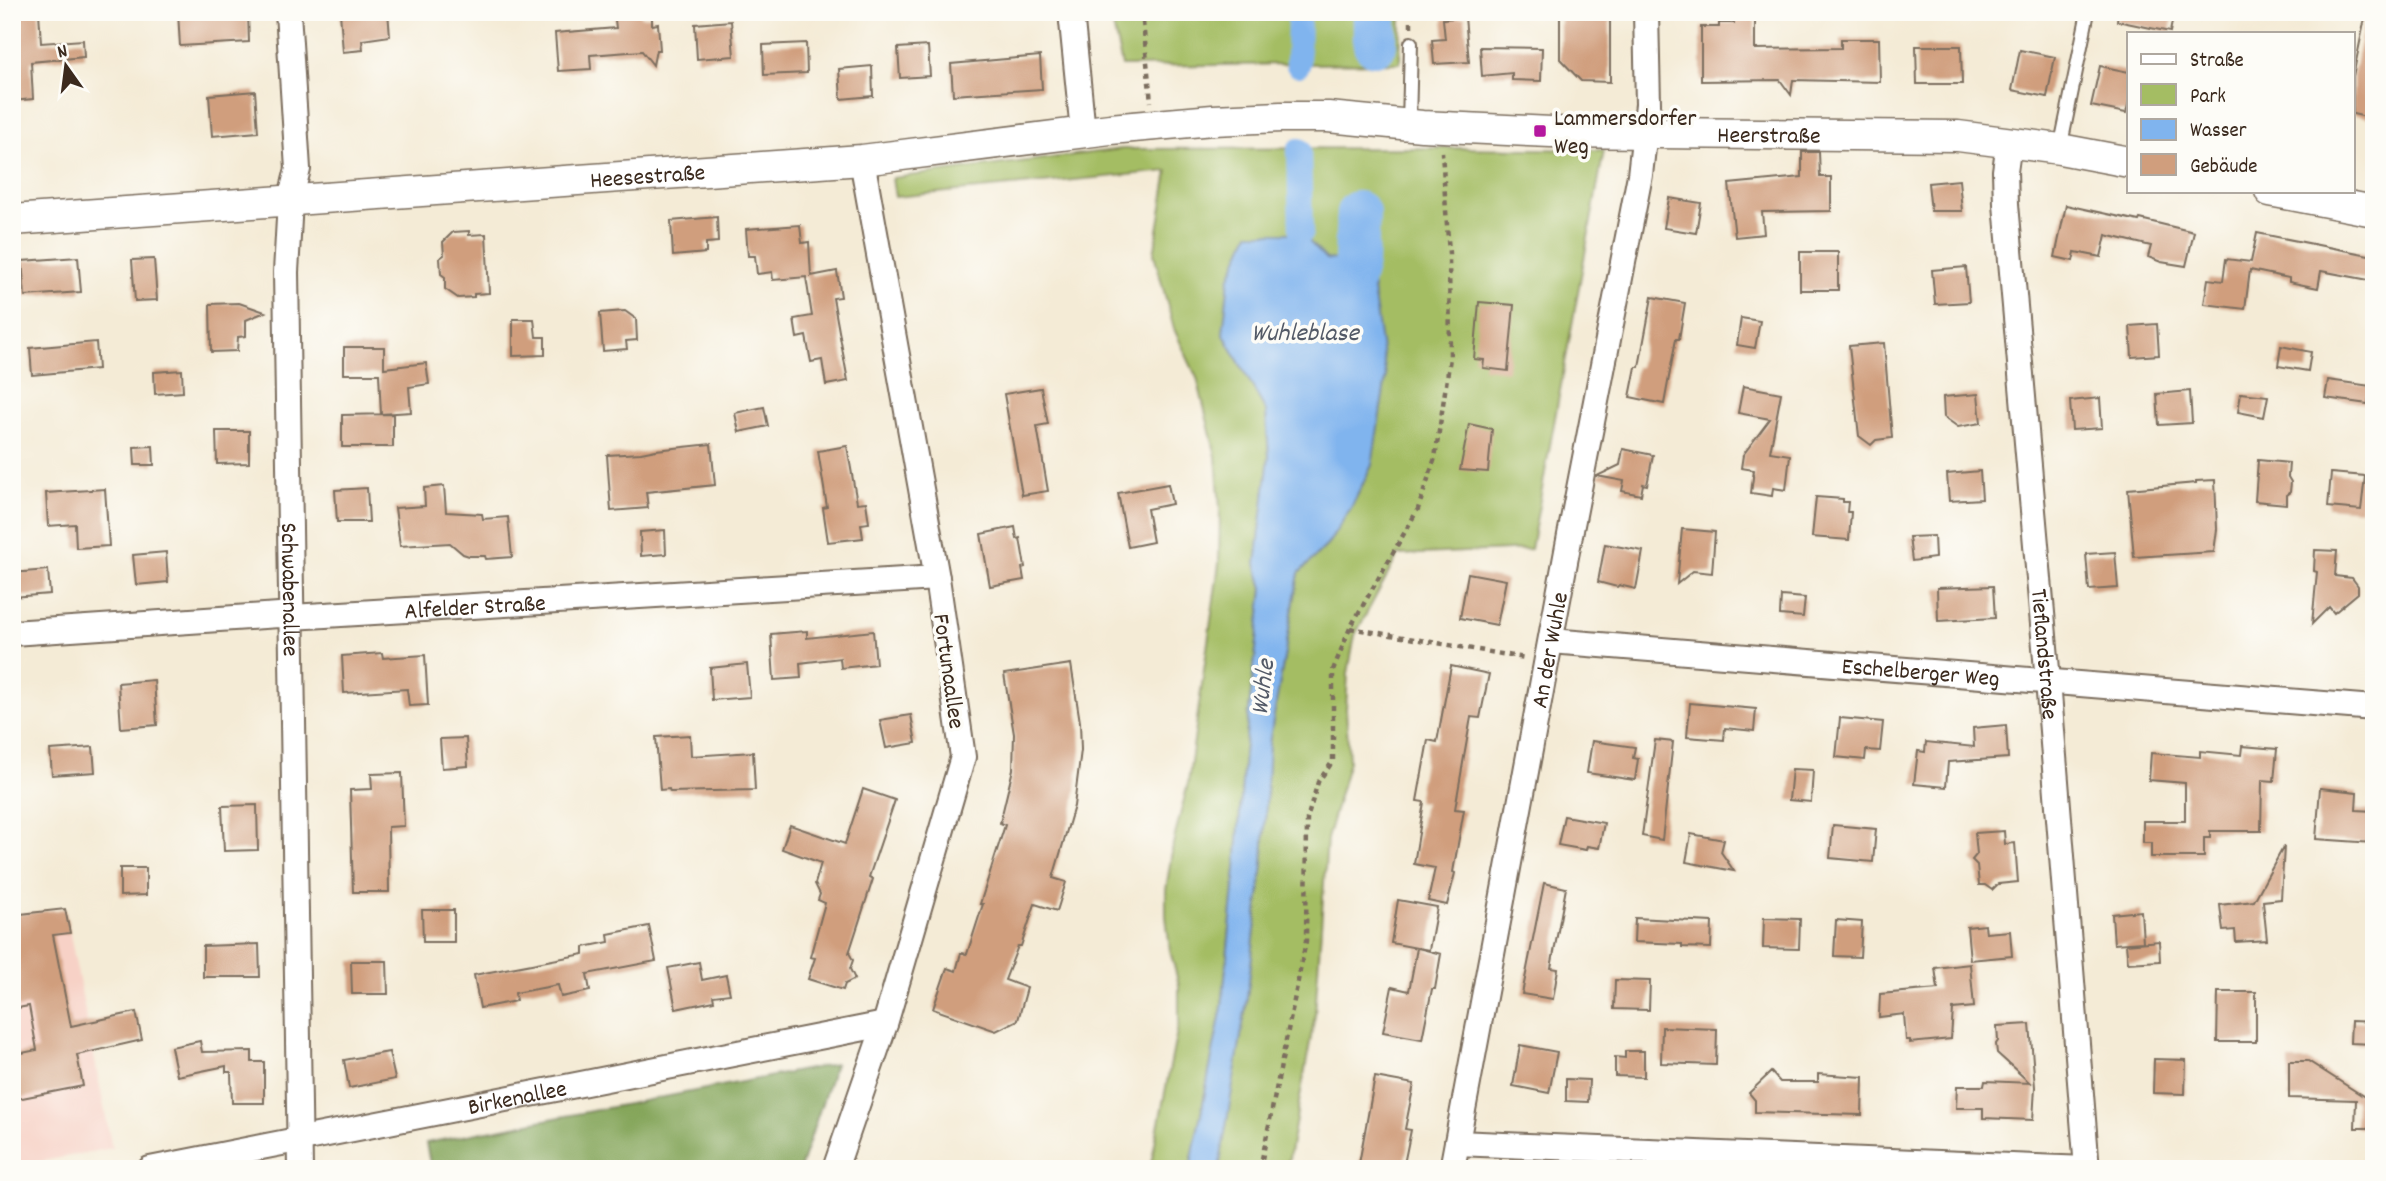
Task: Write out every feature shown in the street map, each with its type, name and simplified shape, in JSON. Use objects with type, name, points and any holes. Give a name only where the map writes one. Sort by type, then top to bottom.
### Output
[{"type":"street","name":"Schwabenallee","points":[[288,12],[298,169],[290,201],[286,272],[300,1169]]},
{"type":"street","points":[[1071,12],[1083,132]]},
{"type":"street","points":[[1644,132],[1648,104],[1646,12]]},
{"type":"street","name":"Heesestraße","points":[[12,220],[862,160],[1083,132],[1213,120],[1281,117]]},
{"type":"street","name":"Heerstraße","points":[[1281,117],[1328,117],[1442,127],[1550,132],[1958,136],[2060,149],[2127,162]]},
{"type":"street","name":"An der Wuhle","points":[[1452,1169],[1640,175],[1644,132]]},
{"type":"street","name":"Tieflandstraße","points":[[2009,142],[2005,171],[2006,204],[2087,1169]]},
{"type":"street","name":"Fortunaallee","points":[[835,1169],[885,1024],[963,757],[937,579],[862,160]]},
{"type":"street","points":[[2275,192],[2374,211]]},
{"type":"street","name":"Alfelder Straße","points":[[12,633],[278,615],[292,617],[937,579]]},
{"type":"street","name":"Eschelberger Weg","points":[[1549,652],[2048,681],[2374,708]]},
{"type":"street","name":"Birkenallee","points":[[150,1169],[885,1024]]},
{"type":"street","points":[[1457,1143],[1693,1161],[2087,1169]]},
{"type":"lane","points":[[2060,149],[2088,12]]},
{"type":"lane","points":[[1409,124],[1412,43]]},
{"type":"path","points":[[1142,12],[1151,107]]},
{"type":"path","points":[[1260,1169],[1306,941],[1307,819],[1318,782],[1333,761],[1333,670],[1350,628],[1418,509],[1435,458],[1450,358],[1442,127]]},
{"type":"path","points":[[1350,628],[1549,652]]},
{"type":"shaded area","points":[[65,909],[112,1148],[12,1167],[12,915]]},
{"type":"green space","points":[[1110,12],[1401,12],[1400,63],[1122,66]]},
{"type":"green space","points":[[1122,149],[1604,150],[1531,549],[1398,555],[1355,635],[1348,673],[1346,709],[1349,761],[1327,839],[1315,1015],[1287,1169],[1219,1169],[1246,1006],[1263,863],[1269,743],[1299,573],[1328,544],[1352,506],[1372,465],[1326,259],[1300,233],[1223,333],[1266,411],[1269,457],[1256,564],[1263,588],[1244,754],[1222,1007],[1190,1169],[1150,1169],[1179,1021],[1179,985],[1170,950],[1166,890],[1173,844],[1188,783],[1219,564],[1220,508],[1216,456],[1197,378],[1174,329],[1154,254],[1168,171],[895,197],[892,178]]},
{"type":"green space","points":[[835,1064],[800,1169],[431,1169],[426,1143]]},
{"type":"water","name":"Wuhleblase","points":[[1249,233],[1301,233],[1326,259],[1369,263],[1386,377],[1372,465],[1352,506],[1328,544],[1299,573],[1269,743],[1263,863],[1246,1006],[1219,1169],[1190,1169],[1222,1007],[1244,754],[1263,588],[1256,564],[1269,457],[1266,411],[1223,333],[1229,279]]},
{"type":"building","points":[[12,12],[39,12],[41,43],[83,40],[84,57],[31,62],[33,99],[12,101]]},
{"type":"building","points":[[178,12],[248,12],[249,42],[180,46]]},
{"type":"building","points":[[340,12],[388,12],[390,36],[362,40],[363,50],[343,52]]},
{"type":"building","points":[[614,12],[640,12],[641,17],[652,16],[652,25],[658,24],[660,50],[656,50],[653,65],[642,51],[590,55],[591,69],[558,71],[555,33],[616,28]]},
{"type":"building","points":[[1560,12],[1610,12],[1610,82],[1581,81],[1560,59]]},
{"type":"building","points":[[2118,12],[2174,12],[2170,32],[2117,21]]},
{"type":"building","points":[[1465,17],[1469,62],[1434,64],[1432,40],[1445,39],[1443,19]]},
{"type":"building","points":[[2365,18],[2374,19],[2374,100],[2370,118],[2354,114],[2354,71]]},
{"type":"building","points":[[1734,19],[1755,19],[1755,49],[1841,48],[1841,39],[1879,39],[1880,82],[1793,80],[1791,95],[1780,80],[1701,81],[1701,27],[1719,27],[1719,23],[1734,23]]},
{"type":"building","points":[[731,21],[734,56],[697,59],[695,24]]},
{"type":"building","points":[[806,43],[807,73],[764,75],[763,45]]},
{"type":"building","points":[[928,46],[930,76],[900,78],[898,48]]},
{"type":"building","points":[[1916,46],[1961,46],[1962,84],[1917,84]]},
{"type":"building","points":[[1480,47],[1542,48],[1541,81],[1512,80],[1512,73],[1482,76]]},
{"type":"building","points":[[2020,50],[2055,57],[2047,97],[2012,90]]},
{"type":"building","points":[[1040,56],[1042,89],[953,95],[951,64]]},
{"type":"building","points":[[872,66],[873,96],[841,99],[839,69]]},
{"type":"building","points":[[2100,66],[2127,72],[2126,113],[2091,106]]},
{"type":"building","points":[[255,91],[258,132],[212,136],[209,95]]},
{"type":"building","points":[[1802,152],[1819,152],[1820,177],[1831,177],[1831,211],[1762,212],[1764,234],[1735,237],[1729,184],[1802,177]]},
{"type":"building","points":[[1959,180],[1962,211],[1931,211],[1928,183]]},
{"type":"building","points":[[1669,198],[1701,203],[1696,233],[1664,228]]},
{"type":"building","points":[[2066,205],[2194,232],[2186,266],[2148,257],[2151,246],[2106,235],[2101,257],[2075,252],[2073,261],[2055,257]]},
{"type":"building","points":[[717,217],[718,242],[706,243],[706,253],[673,256],[671,221]]},
{"type":"building","points":[[800,225],[802,243],[809,242],[811,276],[837,271],[841,297],[833,298],[848,381],[826,385],[822,360],[811,362],[806,336],[797,338],[794,319],[812,316],[806,277],[773,280],[772,272],[757,274],[755,256],[748,256],[746,229]]},
{"type":"building","points":[[469,231],[469,235],[486,234],[489,293],[458,298],[445,289],[440,258],[444,255],[443,242],[453,232]]},
{"type":"building","points":[[2257,233],[2374,256],[2374,281],[2321,271],[2318,288],[2289,282],[2289,278],[2250,270],[2245,309],[2204,304],[2208,279],[2223,281],[2226,259],[2251,262]]},
{"type":"building","points":[[1800,252],[1838,252],[1838,290],[1800,290]]},
{"type":"building","points":[[78,257],[81,292],[25,296],[22,261]]},
{"type":"building","points":[[154,259],[157,300],[135,301],[132,260]]},
{"type":"building","points":[[1966,267],[1969,302],[1935,304],[1932,270]]},
{"type":"building","points":[[1652,297],[1685,303],[1664,404],[1630,397],[1636,367],[1639,367]]},
{"type":"building","points":[[1479,302],[1514,305],[1508,371],[1483,368],[1484,360],[1474,359]]},
{"type":"building","points":[[239,303],[265,312],[246,320],[246,336],[238,337],[237,351],[211,352],[210,304]]},
{"type":"building","points":[[625,311],[636,319],[637,340],[626,341],[627,349],[603,351],[600,313]]},
{"type":"building","points":[[1741,318],[1760,321],[1755,348],[1737,345]]},
{"type":"building","points":[[513,319],[534,319],[536,337],[545,337],[545,355],[513,356]]},
{"type":"building","points":[[2157,324],[2159,355],[2132,357],[2130,326]]},
{"type":"building","points":[[96,342],[98,369],[32,375],[30,348]]},
{"type":"building","points":[[1884,343],[1892,438],[1876,440],[1871,445],[1859,436],[1849,346]]},
{"type":"building","points":[[2281,346],[2311,352],[2308,371],[2278,366]]},
{"type":"building","points":[[344,347],[384,347],[384,368],[426,363],[429,384],[409,387],[411,412],[381,414],[379,374],[344,374]]},
{"type":"building","points":[[182,370],[183,392],[155,394],[154,372]]},
{"type":"building","points":[[2328,380],[2371,386],[2368,404],[2325,398]]},
{"type":"building","points":[[1743,386],[1781,393],[1770,452],[1790,455],[1786,490],[1773,488],[1772,496],[1751,493],[1754,470],[1741,468],[1743,455],[1770,419],[1738,413]]},
{"type":"building","points":[[1041,388],[1048,424],[1037,426],[1048,491],[1022,495],[1004,394]]},
{"type":"building","points":[[2190,391],[2192,423],[2159,425],[2157,394]]},
{"type":"building","points":[[2241,393],[2268,396],[2264,417],[2238,412]]},
{"type":"building","points":[[1978,394],[1981,423],[1958,427],[1944,417],[1943,397]]},
{"type":"building","points":[[2100,398],[2102,428],[2072,430],[2070,401]]},
{"type":"building","points":[[764,407],[768,426],[739,432],[735,413]]},
{"type":"building","points":[[393,414],[393,447],[342,447],[342,415]]},
{"type":"building","points":[[1469,424],[1492,429],[1488,472],[1460,470]]},
{"type":"building","points":[[216,431],[249,431],[249,463],[217,464]]},
{"type":"building","points":[[711,444],[715,485],[646,492],[648,508],[611,511],[607,455]]},
{"type":"building","points":[[153,446],[154,465],[135,465],[134,447]]},
{"type":"building","points":[[847,446],[857,503],[866,502],[869,523],[861,524],[863,538],[828,542],[823,508],[827,507],[818,451]]},
{"type":"building","points":[[1623,449],[1653,455],[1647,485],[1643,484],[1641,495],[1622,491],[1624,481],[1597,476],[1620,465]]},
{"type":"building","points":[[2258,460],[2289,463],[2288,477],[2291,482],[2286,504],[2255,501]]},
{"type":"building","points":[[1980,471],[1982,499],[1949,501],[1947,474]]},
{"type":"building","points":[[2331,473],[2365,476],[2361,510],[2328,507]]},
{"type":"building","points":[[2215,480],[2217,529],[2214,552],[2134,557],[2128,489]]},
{"type":"building","points":[[1168,484],[1172,504],[1147,509],[1153,542],[1128,547],[1118,493]]},
{"type":"building","points":[[444,486],[446,512],[482,514],[483,519],[508,517],[512,557],[486,559],[485,556],[469,556],[450,543],[400,546],[395,508],[425,506],[424,488]]},
{"type":"building","points":[[367,488],[369,522],[337,522],[335,490]]},
{"type":"building","points":[[105,489],[109,546],[76,548],[75,524],[48,526],[46,493]]},
{"type":"building","points":[[1816,497],[1843,499],[1843,502],[1848,502],[1847,512],[1851,512],[1849,540],[1812,537]]},
{"type":"building","points":[[1015,527],[1017,539],[1020,538],[1025,567],[1022,568],[1024,580],[990,586],[981,534]]},
{"type":"building","points":[[1682,529],[1715,532],[1712,573],[1693,571],[1677,584]]},
{"type":"building","points":[[665,530],[666,554],[641,556],[640,532]]},
{"type":"building","points":[[1934,536],[1935,558],[1912,561],[1909,537]]},
{"type":"building","points":[[1605,544],[1643,551],[1636,589],[1598,582]]},
{"type":"building","points":[[2315,550],[2337,551],[2335,576],[2352,578],[2358,586],[2358,593],[2334,613],[2329,607],[2312,624],[2317,572],[2314,571]]},
{"type":"building","points":[[166,552],[168,582],[136,585],[133,555]]},
{"type":"building","points":[[2115,552],[2118,588],[2089,590],[2086,554]]},
{"type":"building","points":[[48,570],[50,594],[12,597],[12,573]]},
{"type":"building","points":[[1468,573],[1506,580],[1497,625],[1460,618]]},
{"type":"building","points":[[1993,586],[1995,618],[1938,621],[1937,588]]},
{"type":"building","points":[[1781,596],[1805,598],[1803,617],[1780,615]]},
{"type":"building","points":[[807,631],[807,638],[873,631],[876,664],[841,668],[840,658],[800,663],[801,678],[774,680],[771,634]]},
{"type":"building","points":[[382,653],[383,658],[425,655],[428,705],[409,706],[407,689],[344,693],[342,656]]},
{"type":"building","points":[[747,664],[750,697],[712,700],[710,668]]},
{"type":"building","points":[[1071,664],[1080,722],[1081,750],[1074,806],[1053,878],[1066,882],[1057,911],[1035,904],[1021,946],[1018,946],[1005,980],[1027,988],[1018,1020],[996,1031],[933,1009],[947,968],[956,971],[961,953],[967,954],[1005,825],[1000,823],[1013,769],[1014,734],[1004,674]]},
{"type":"building","points":[[1451,666],[1489,674],[1480,718],[1471,717],[1455,809],[1464,810],[1453,872],[1455,873],[1447,905],[1428,901],[1435,868],[1414,864],[1424,802],[1417,801],[1428,740],[1437,742]]},
{"type":"building","points":[[154,680],[157,725],[121,728],[118,683]]},
{"type":"building","points":[[1690,703],[1756,709],[1754,731],[1725,728],[1724,740],[1687,737]]},
{"type":"building","points":[[911,715],[916,743],[886,748],[880,720]]},
{"type":"building","points":[[1840,718],[1883,722],[1880,751],[1866,750],[1865,760],[1836,757]]},
{"type":"building","points":[[2006,725],[2008,758],[1948,762],[1946,787],[1914,784],[1918,751],[1925,752],[1926,742],[1974,747],[1973,728]]},
{"type":"building","points":[[690,735],[691,756],[753,752],[755,790],[660,790],[656,737]]},
{"type":"building","points":[[466,738],[468,766],[442,768],[440,739]]},
{"type":"building","points":[[1655,740],[1673,742],[1662,840],[1642,836]]},
{"type":"building","points":[[1592,741],[1635,747],[1633,758],[1638,759],[1635,780],[1587,773]]},
{"type":"building","points":[[2242,746],[2277,749],[2274,781],[2262,780],[2261,831],[2210,831],[2210,838],[2204,838],[2204,857],[2151,857],[2151,843],[2143,843],[2143,821],[2185,821],[2185,783],[2149,780],[2151,753],[2200,757],[2200,751],[2241,755]]},
{"type":"building","points":[[93,747],[95,772],[52,775],[50,750]]},
{"type":"building","points":[[1792,769],[1813,770],[1811,802],[1789,800]]},
{"type":"building","points":[[402,773],[404,826],[388,827],[389,892],[353,892],[350,790],[372,789],[371,774]]},
{"type":"building","points":[[2320,788],[2357,792],[2356,810],[2374,811],[2373,843],[2316,839]]},
{"type":"building","points":[[863,789],[895,800],[869,877],[873,879],[849,953],[853,960],[850,969],[855,979],[845,984],[843,990],[808,979],[815,958],[810,957],[825,903],[818,900],[820,894],[815,884],[821,863],[782,849],[790,825],[845,844]]},
{"type":"building","points":[[257,805],[258,850],[224,851],[222,806]]},
{"type":"building","points":[[1564,816],[1604,823],[1599,848],[1587,846],[1586,850],[1558,845]]},
{"type":"building","points":[[1833,825],[1876,829],[1873,862],[1830,858]]},
{"type":"building","points":[[2004,831],[2005,844],[2015,843],[2018,882],[1998,884],[1992,890],[1985,885],[1979,885],[1977,865],[1972,860],[1977,854],[1975,833]]},
{"type":"building","points":[[1691,834],[1724,840],[1721,852],[1734,871],[1686,862]]},
{"type":"building","points":[[2284,846],[2281,899],[2263,901],[2267,940],[2236,942],[2235,930],[2223,931],[2220,905],[2254,901]]},
{"type":"building","points":[[120,868],[146,868],[146,895],[120,896]]},
{"type":"building","points":[[1544,883],[1566,888],[1551,968],[1558,969],[1553,999],[1522,994]]},
{"type":"building","points":[[1398,900],[1437,907],[1429,950],[1418,948],[1441,954],[1422,1039],[1383,1032],[1392,987],[1409,991],[1417,948],[1391,943]]},
{"type":"building","points":[[65,909],[70,933],[53,935],[71,1026],[136,1012],[142,1040],[77,1055],[83,1086],[12,1100],[12,1055],[37,1050],[29,1006],[12,1009],[12,915]]},
{"type":"building","points":[[422,910],[454,910],[454,942],[423,942]]},
{"type":"building","points":[[2141,911],[2143,942],[2114,944],[2112,914]]},
{"type":"building","points":[[1635,918],[1712,922],[1711,948],[1634,942]]},
{"type":"building","points":[[1764,918],[1800,919],[1799,949],[1763,948]]},
{"type":"building","points":[[1836,920],[1862,922],[1860,957],[1834,956]]},
{"type":"building","points":[[1985,925],[1986,933],[2010,931],[2012,956],[1970,960],[1967,927]]},
{"type":"building","points":[[649,926],[656,961],[587,974],[590,991],[561,997],[558,985],[515,993],[516,1001],[480,1008],[474,975],[584,954],[584,947],[609,942],[608,934]]},
{"type":"building","points":[[2159,941],[2160,961],[2128,963],[2126,944]]},
{"type":"building","points":[[259,944],[260,977],[203,977],[203,946]]},
{"type":"building","points":[[351,961],[387,961],[388,994],[352,994]]},
{"type":"building","points":[[699,962],[702,980],[726,975],[730,994],[713,996],[714,1001],[676,1009],[668,968]]},
{"type":"building","points":[[1970,964],[1974,1007],[1953,1009],[1951,1039],[1910,1043],[1910,1040],[1906,1040],[1904,1014],[1879,1017],[1880,994],[1938,989],[1935,968]]},
{"type":"building","points":[[1615,980],[1650,981],[1649,1010],[1614,1009]]},
{"type":"building","points":[[2218,992],[2256,992],[2256,1042],[2217,1042]]},
{"type":"building","points":[[2351,1021],[2374,1022],[2374,1044],[2350,1043]]},
{"type":"building","points":[[2030,1024],[2035,1087],[2033,1120],[1983,1118],[1983,1108],[1956,1108],[1957,1086],[1984,1086],[1985,1081],[2030,1083],[1997,1053],[1996,1044],[1997,1026]]},
{"type":"building","points":[[1662,1027],[1717,1029],[1716,1065],[1661,1063]]},
{"type":"building","points":[[200,1041],[202,1052],[252,1051],[252,1062],[264,1062],[264,1103],[232,1103],[231,1072],[226,1072],[226,1066],[177,1076],[171,1047]]},
{"type":"building","points":[[1520,1045],[1557,1052],[1549,1093],[1513,1086]]},
{"type":"building","points":[[1625,1051],[1644,1051],[1644,1077],[1615,1076],[1615,1057],[1625,1058]]},
{"type":"building","points":[[389,1052],[395,1079],[349,1088],[344,1060]]},
{"type":"building","points":[[2154,1059],[2186,1060],[2185,1094],[2153,1093]]},
{"type":"building","points":[[2289,1061],[2308,1061],[2374,1103],[2374,1128],[2355,1128],[2356,1100],[2289,1098]]},
{"type":"building","points":[[1771,1072],[1780,1082],[1818,1082],[1818,1074],[1863,1077],[1862,1115],[1755,1112],[1755,1100],[1749,1093]]},
{"type":"building","points":[[1375,1077],[1414,1084],[1405,1129],[1411,1130],[1403,1169],[1358,1169]]},
{"type":"building","points":[[1566,1079],[1589,1080],[1588,1102],[1566,1101]]},
{"type":"waterway","points":[[1298,65],[1299,12]]},
{"type":"waterway","name":"Wuhle","points":[[1375,12],[1375,44]]},
{"type":"waterway","points":[[1299,150],[1301,233]]},
{"type":"waterway","name":"Wuhle","points":[[1341,321],[1356,262],[1358,213]]},
{"type":"place","name":"Lammersdorfer Weg","points":[[1540,131]]}]
